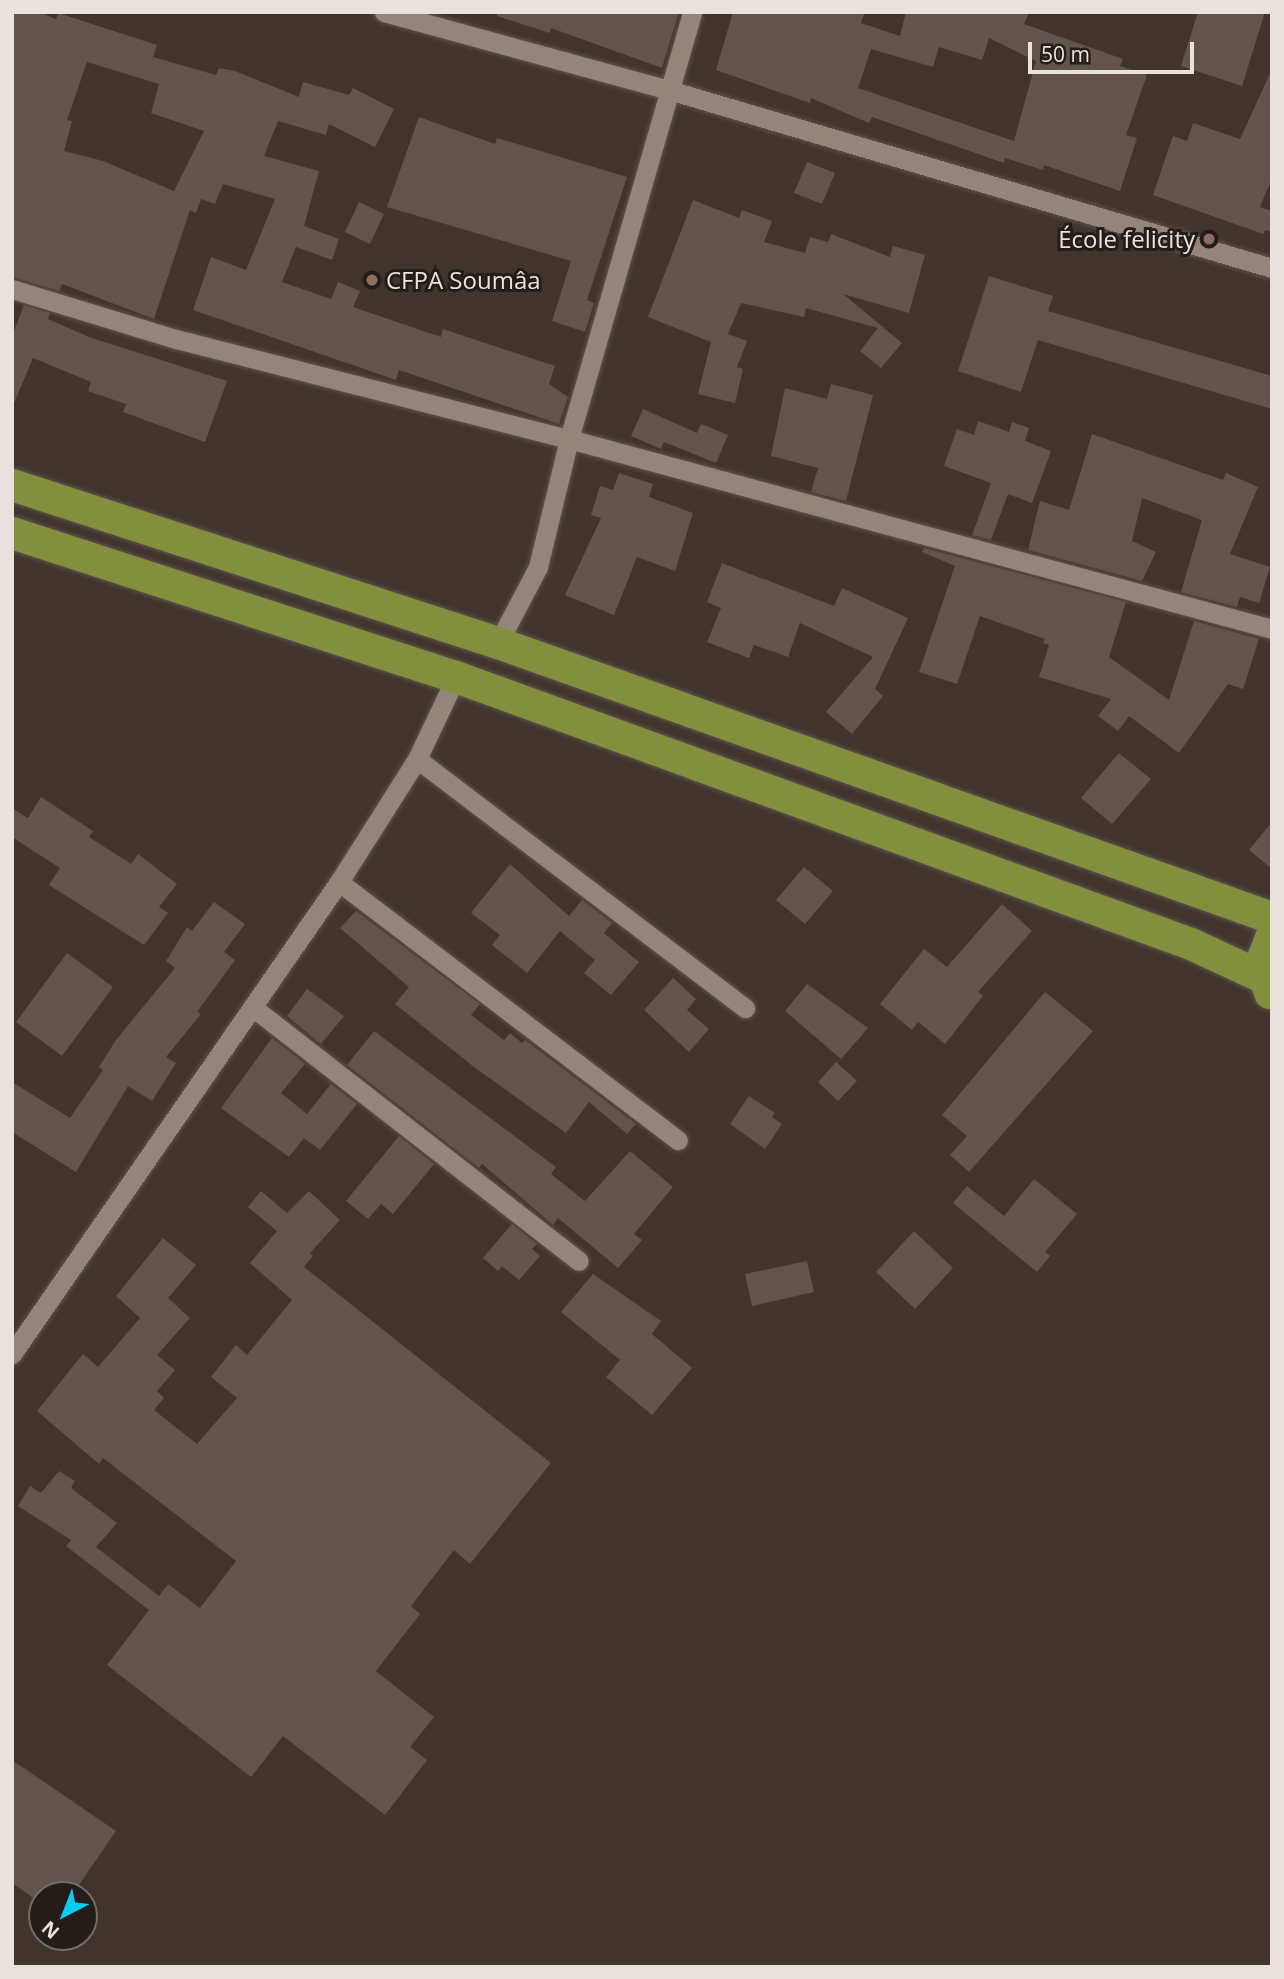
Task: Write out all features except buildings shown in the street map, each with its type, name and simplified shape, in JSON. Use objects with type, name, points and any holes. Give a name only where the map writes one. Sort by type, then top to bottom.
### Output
[{"type":"highway","points":[[12,485],[498,643],[1272,918]]},
{"type":"highway","points":[[12,533],[456,677],[1191,944],[1267,986]]},
{"type":"highway","points":[[1267,986],[1263,951],[1272,936]]},
{"type":"street","points":[[384,12],[669,90],[1272,268]]},
{"type":"street","points":[[498,643],[535,576],[569,439],[692,12]]},
{"type":"street","points":[[12,289],[176,339],[569,439],[1272,629]]},
{"type":"street","points":[[12,1354],[255,1009],[339,882],[417,759],[456,677]]},
{"type":"street","points":[[417,759],[745,1008]]},
{"type":"street","points":[[339,882],[678,1140]]},
{"type":"street","points":[[255,1009],[579,1261]]},
{"type":"place","name":"École felicity","points":[[1209,239]]},
{"type":"place","name":"CFPA Soumâa","points":[[372,280]]}]
